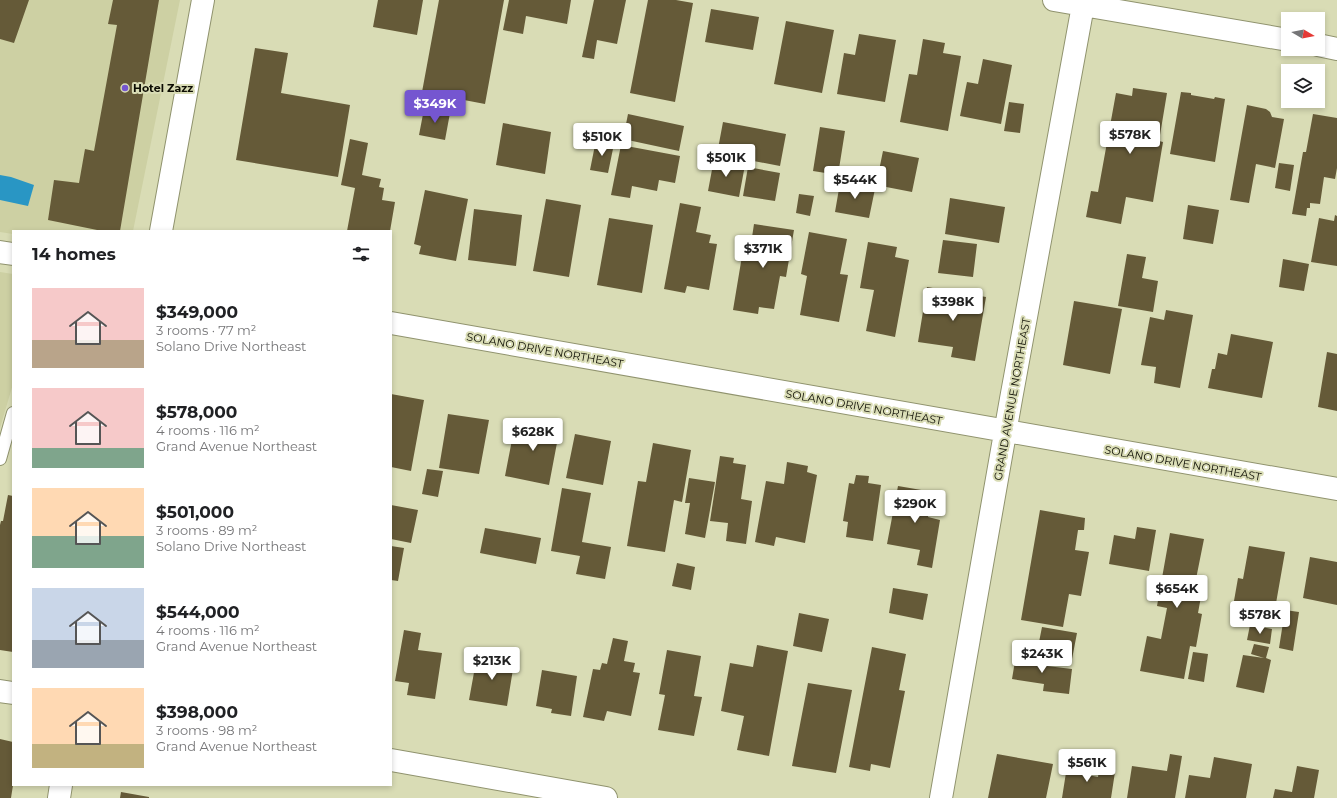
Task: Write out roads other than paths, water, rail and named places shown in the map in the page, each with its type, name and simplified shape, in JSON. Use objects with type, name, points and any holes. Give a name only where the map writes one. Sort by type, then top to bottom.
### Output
[{"type":"street","points":[[161,230],[203,0]]},
{"type":"street","points":[[1054,0],[1083,2],[1281,39]]},
{"type":"street","name":"GRAND AVENUE NORTHEAST","points":[[941,798],[1083,2]]},
{"type":"street","points":[[1325,46],[1337,49]]},
{"type":"street","points":[[0,252],[12,254]]},
{"type":"street","name":"SOLANO DRIVE NORTHEAST","points":[[392,323],[1337,490]]},
{"type":"street","points":[[0,691],[12,693]]},
{"type":"street","points":[[392,760],[606,798]]},
{"type":"street","points":[[59,798],[61,786]]},
{"type":"lane","points":[[0,460],[12,417]]},
{"type":"water","points":[[0,175],[34,185],[28,206],[0,200]]},
{"type":"place","name":"Hotel Zazz","points":[[125,88]]}]
